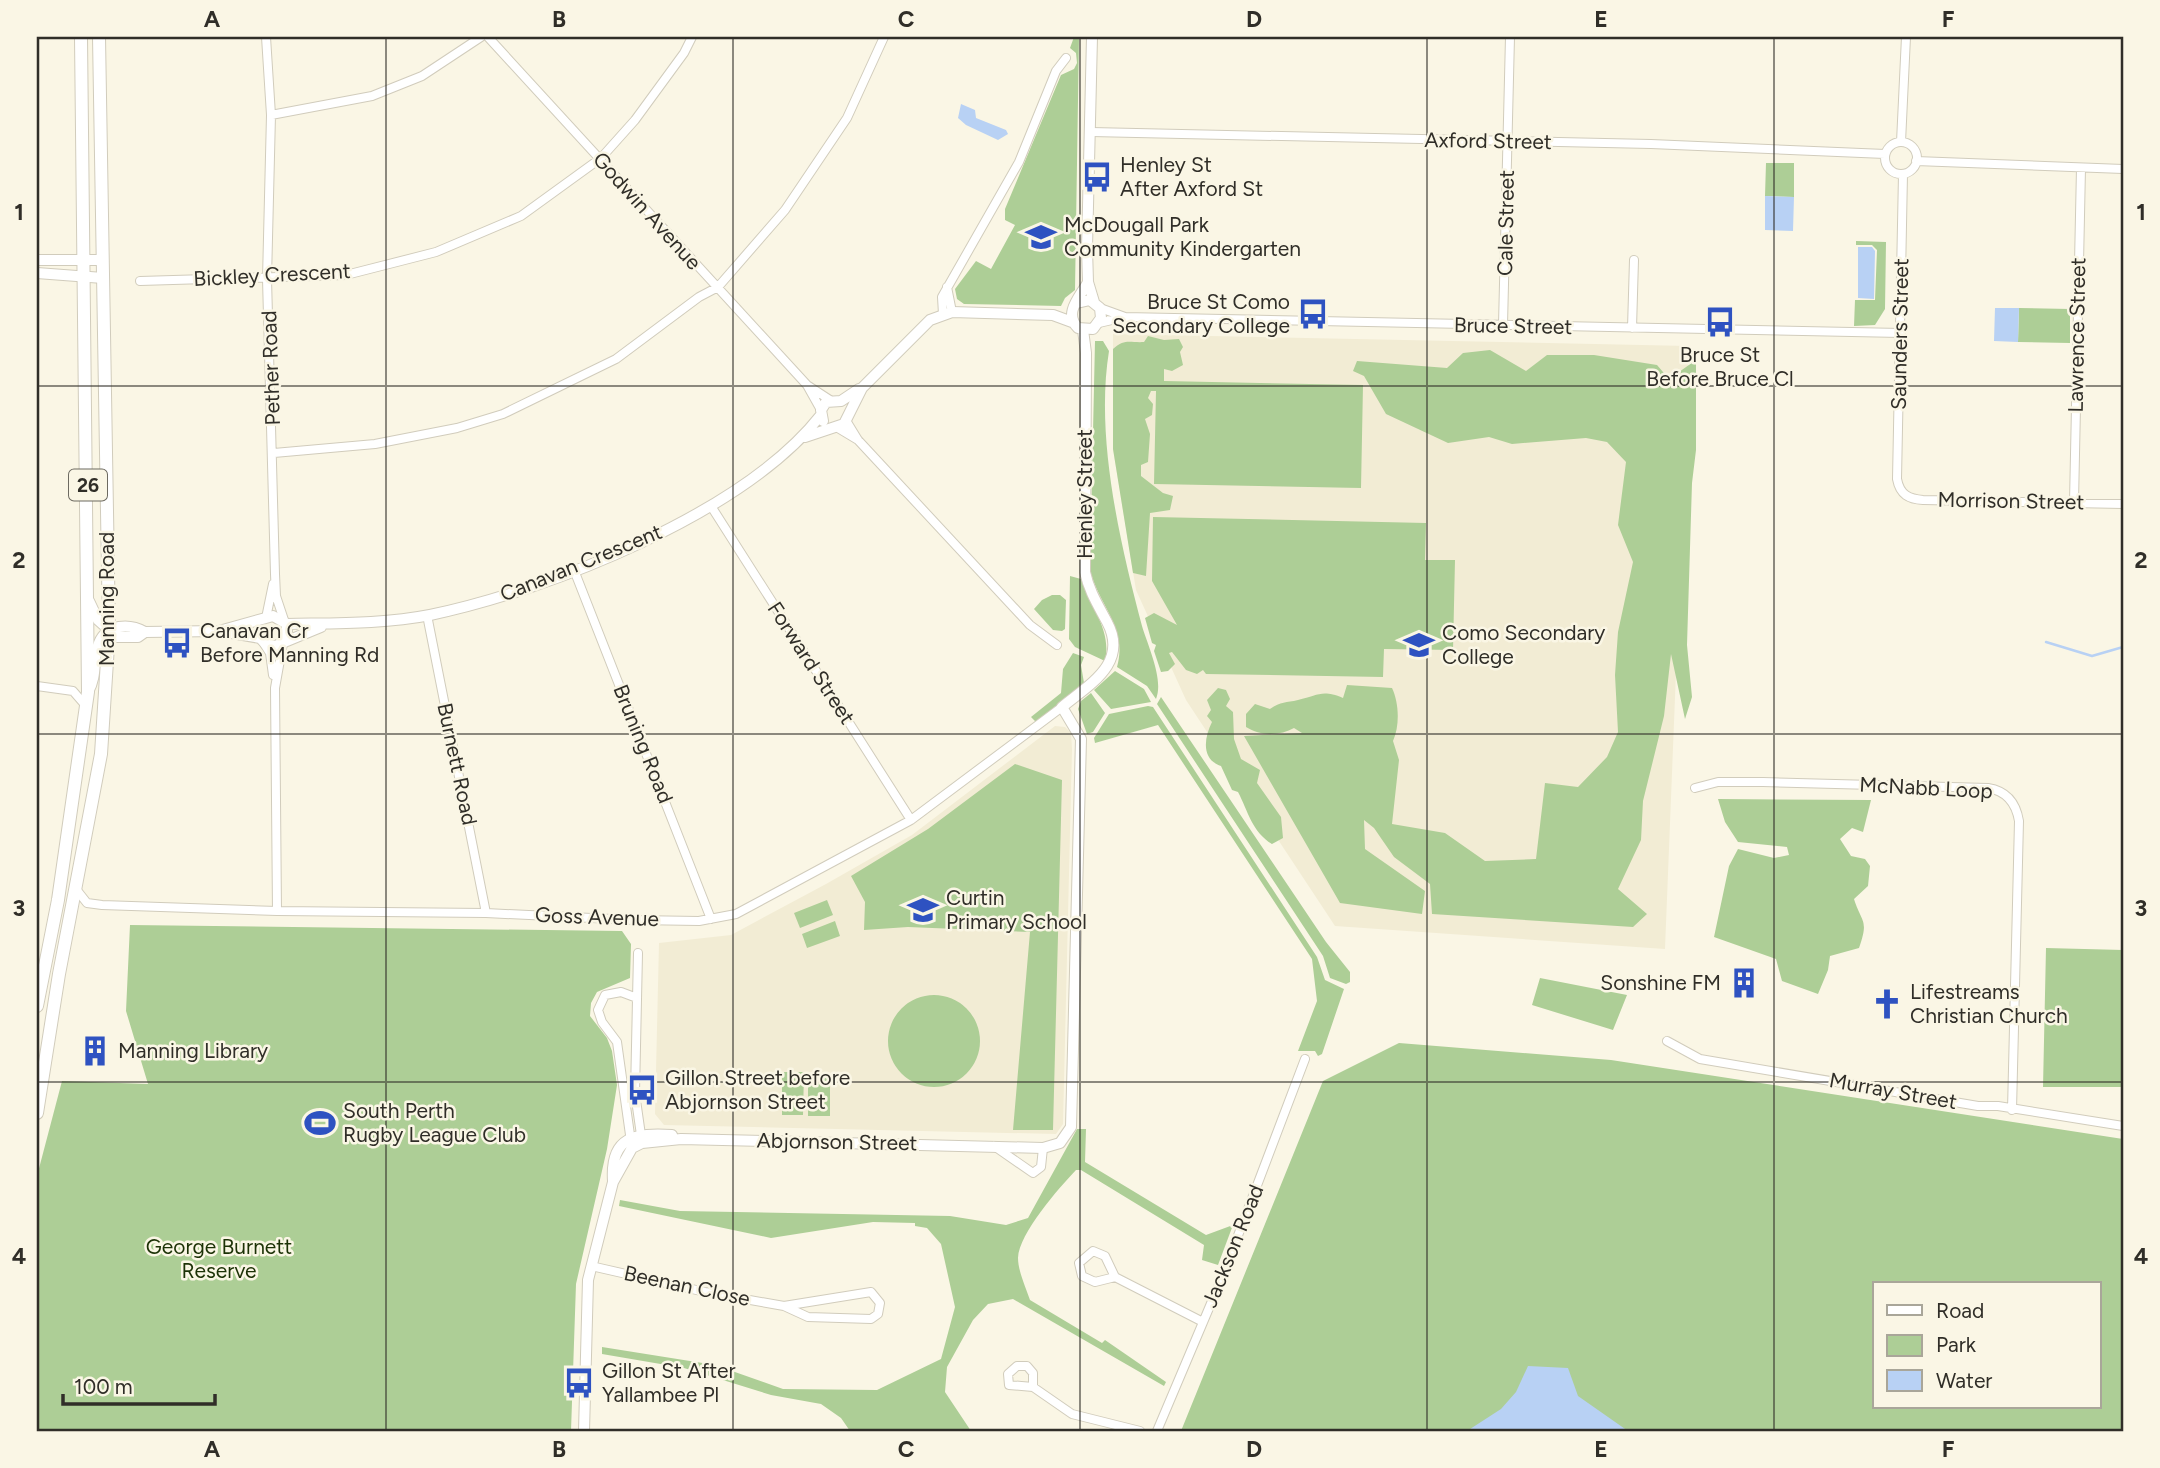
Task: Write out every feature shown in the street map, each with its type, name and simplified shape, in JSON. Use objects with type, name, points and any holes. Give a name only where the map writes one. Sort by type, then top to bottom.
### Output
[{"type":"main road","name":"Manning Road","points":[[37,1006],[39,981],[58,900],[88,692],[82,37]]},
{"type":"main road","name":"Manning Road","points":[[37,1113],[59,974],[101,754],[109,630],[99,37]]},
{"type":"street","name":"Pether Road","points":[[266,37],[271,115],[267,279],[274,453],[275,574],[276,596],[285,622]]},
{"type":"street","points":[[271,115],[372,96],[422,76],[481,37]]},
{"type":"street","name":"Godwin Avenue","points":[[488,37],[807,385],[821,412]]},
{"type":"street","name":"Bickley Crescent","points":[[140,281],[346,275],[436,252],[521,216],[601,158],[635,120],[684,53],[692,37]]},
{"type":"street","points":[[274,453],[375,444],[457,428],[503,414],[616,359],[699,297],[718,287],[785,210],[847,118],[884,37]]},
{"type":"street","points":[[1092,37],[1088,282],[1097,305]]},
{"type":"street","name":"Cale Street","points":[[1503,326],[1510,37]]},
{"type":"street","points":[[1902,142],[1906,37]]},
{"type":"street","points":[[1066,58],[1056,71],[1019,162],[942,297],[948,313],[1053,315],[1073,312],[1085,299],[1097,305]]},
{"type":"street","name":"Axford Street","points":[[1091,132],[1508,141],[1885,154]]},
{"type":"street","points":[[1902,142],[1913,147],[1916,161],[1914,168],[1903,174],[1889,170],[1885,154],[1893,144],[1902,142]]},
{"type":"street","points":[[1916,161],[2123,169]]},
{"type":"street","name":"Lawrence Street","points":[[2074,502],[2081,168]]},
{"type":"street","name":"Saunders Street","points":[[1902,492],[1897,480],[1903,174]]},
{"type":"street","points":[[37,260],[103,260]]},
{"type":"street","points":[[1632,328],[1634,260]]},
{"type":"street","points":[[37,274],[103,278]]},
{"type":"street","points":[[1073,312],[1088,282]]},
{"type":"street","name":"Bruce Street","points":[[1097,305],[1125,317]]},
{"type":"street","name":"Henley Street","points":[[1062,707],[1107,670],[1114,650],[1111,630],[1094,598],[1085,572],[1086,353],[1097,305]]},
{"type":"street","points":[[1073,312],[1091,327]]},
{"type":"street","name":"Canavan Crescent","points":[[219,631],[277,617],[285,622],[334,624],[427,615],[484,601],[574,570],[711,506],[802,438],[841,422],[862,388],[919,327],[948,313]]},
{"type":"street","name":"Bruce Street","points":[[1091,327],[1125,317],[1901,333]]},
{"type":"street","name":"Godwin Avenue","points":[[807,385],[835,400]]},
{"type":"street","name":"Canavan Crescent","points":[[802,438],[821,412],[835,400],[862,388]]},
{"type":"street","points":[[835,400],[841,422],[1030,625],[1058,645]]},
{"type":"street","points":[[821,412],[824,423],[841,422]]},
{"type":"street","name":"Morrison Street","points":[[1902,492],[1914,499],[2123,504]]},
{"type":"street","name":"Forward Street","points":[[711,506],[911,820]]},
{"type":"street","name":"Bruning Road","points":[[574,570],[711,919]]},
{"type":"street","name":"Pether Road","points":[[264,620],[275,574]]},
{"type":"street","points":[[88,692],[95,679],[99,642],[109,630],[98,620],[89,601]]},
{"type":"street","name":"Burnett Road","points":[[427,615],[486,912]]},
{"type":"street","points":[[264,620],[262,640],[270,653],[275,688],[277,911]]},
{"type":"street","points":[[275,688],[285,641],[285,622]]},
{"type":"street","name":"Canavan Crescent","points":[[109,630],[136,626],[145,632],[219,631],[262,640],[271,646],[334,624]]},
{"type":"street","points":[[39,686],[73,691],[86,706]]},
{"type":"street","name":"Goss Avenue","points":[[76,889],[87,903],[102,905],[277,911],[486,912],[634,920],[711,919],[736,914],[758,905],[911,820],[1062,707]]},
{"type":"street","name":"Abjornson Street","points":[[636,1141],[681,1139],[1043,1148],[1060,1143],[1071,1127],[1081,739],[1062,707]]},
{"type":"street","name":"McNabb Loop","points":[[1695,788],[1718,782],[1763,782],[1988,788],[2007,795],[2016,808],[2019,821],[2012,1110]]},
{"type":"street","points":[[583,1431],[591,1266],[613,1182],[636,1141],[638,953]]},
{"type":"street","points":[[39,981],[59,974]]},
{"type":"street","points":[[636,1141],[617,1042],[602,1022],[598,1010],[605,995],[621,992],[637,998]]},
{"type":"street","name":"Murray Street","points":[[1667,1041],[1700,1059],[2123,1126]]},
{"type":"street","name":"Jackson Road","points":[[1157,1431],[1203,1322],[1306,1059]]},
{"type":"street","points":[[993,1145],[1033,1173],[1041,1167],[1043,1148]]},
{"type":"street","points":[[1115,1277],[1094,1282],[1082,1276],[1079,1263],[1093,1251],[1105,1256],[1115,1277],[1203,1322]]},
{"type":"street","name":"Beenan Close","points":[[591,1266],[705,1292],[784,1306],[808,1317],[871,1319],[878,1314],[880,1303],[871,1292],[784,1306]]},
{"type":"street","points":[[1033,1387],[1072,1414],[1140,1431]]},
{"type":"shaded area","name":"Como Secondary College","points":[[1113,334],[1689,346],[1665,949],[1335,926],[1186,700],[1136,590],[1113,449]]},
{"type":"shaded area","name":"Curtin Primary School","points":[[1055,726],[1065,727],[1071,733],[1072,749],[1063,1124],[1056,1134],[664,1125],[655,1114],[659,943],[731,935],[826,884],[912,835]]},
{"type":"green space","points":[[1074,37],[1079,37],[1075,290],[1065,298],[1061,306],[964,304],[957,299],[955,289],[976,261],[991,269],[1015,225],[1005,220],[1005,209],[1061,75],[1074,69],[1077,63],[1076,53],[1070,48]]},
{"type":"green space","points":[[1766,163],[1794,163],[1794,197],[1765,196]]},
{"type":"green space","points":[[1856,241],[1886,242],[1885,309],[1875,325],[1854,326],[1855,300],[1875,300],[1877,250],[1872,245],[1856,245]]},
{"type":"green space","points":[[2019,308],[2070,309],[2070,343],[2018,342]]},
{"type":"green space","points":[[1148,336],[1164,340],[1179,339],[1183,347],[1180,352],[1183,365],[1172,371],[1164,369],[1164,381],[1363,385],[1361,488],[1154,484],[1156,391],[1151,391],[1148,398],[1153,404],[1152,415],[1145,419],[1150,434],[1148,462],[1141,465],[1141,476],[1163,493],[1173,496],[1170,510],[1150,513],[1146,576],[1133,573],[1113,449],[1113,349],[1124,342],[1144,342]]},
{"type":"green space","points":[[1095,341],[1103,341],[1109,351],[1105,384],[1107,454],[1118,525],[1142,626],[1157,673],[1156,699],[1147,686],[1117,667],[1119,640],[1116,629],[1090,570]]},
{"type":"green space","points":[[1490,350],[1526,371],[1547,355],[1594,355],[1657,365],[1669,379],[1696,360],[1696,450],[1692,483],[1687,645],[1692,697],[1685,719],[1671,654],[1664,716],[1643,801],[1641,840],[1618,889],[1647,914],[1633,927],[1432,914],[1430,884],[1394,857],[1374,828],[1364,820],[1365,849],[1425,891],[1422,914],[1340,903],[1244,736],[1302,733],[1294,728],[1270,734],[1246,727],[1246,714],[1255,704],[1270,709],[1281,703],[1320,694],[1343,698],[1347,685],[1392,688],[1398,714],[1393,741],[1399,760],[1392,824],[1445,833],[1485,861],[1536,859],[1545,783],[1578,787],[1607,757],[1618,732],[1615,675],[1618,632],[1633,562],[1618,525],[1626,462],[1607,442],[1586,438],[1512,444],[1489,437],[1448,443],[1386,414],[1364,376],[1353,371],[1357,361],[1447,368],[1463,353]]},
{"type":"green space","points":[[1153,517],[1426,523],[1425,560],[1455,560],[1453,650],[1384,649],[1383,677],[1206,674],[1203,670],[1197,674],[1186,670],[1172,652],[1169,653],[1175,664],[1168,671],[1161,672],[1154,651],[1156,645],[1152,643],[1145,618],[1154,613],[1177,625],[1152,581]]},
{"type":"green space","points":[[1070,576],[1081,579],[1099,619],[1106,639],[1105,661],[1075,647],[1069,639]]},
{"type":"green space","points":[[1052,595],[1060,595],[1066,600],[1065,629],[1062,631],[1053,630],[1034,609],[1042,600]]},
{"type":"green space","points":[[1073,653],[1084,657],[1081,665],[1084,683],[1036,722],[1031,717],[1061,693],[1063,669]]},
{"type":"green space","points":[[1115,671],[1144,689],[1151,702],[1111,709],[1094,690]]},
{"type":"green space","points":[[1218,688],[1226,690],[1230,699],[1226,706],[1233,712],[1234,739],[1241,759],[1260,770],[1257,783],[1281,817],[1283,838],[1272,844],[1255,827],[1238,792],[1232,790],[1221,766],[1207,753],[1206,741],[1212,722],[1207,716],[1211,710],[1207,700]]},
{"type":"green space","points":[[1091,693],[1105,713],[1093,732],[1087,734],[1078,709],[1081,701]]},
{"type":"green space","points":[[1161,697],[1326,942],[1350,972],[1350,982],[1346,984],[1330,978],[1323,956],[1157,704]]},
{"type":"green space","points":[[1153,707],[1317,957],[1325,980],[1344,989],[1322,1054],[1318,1056],[1315,1051],[1298,1051],[1317,1001],[1312,959],[1158,725],[1095,743],[1094,738],[1109,714]]},
{"type":"green space","points":[[1015,764],[1062,780],[1053,1130],[1013,1130],[1030,932],[908,927],[864,930],[865,902],[851,876],[928,829]]},
{"type":"green space","points":[[1718,799],[1871,800],[1863,832],[1852,828],[1840,839],[1851,856],[1865,859],[1870,866],[1868,886],[1854,899],[1864,932],[1859,948],[1830,956],[1828,970],[1818,994],[1782,981],[1776,959],[1714,937],[1729,866],[1738,849],[1774,858],[1789,855],[1787,847],[1738,842],[1725,822]]},
{"type":"green space","points":[[827,900],[833,915],[800,928],[794,913]]},
{"type":"green space","points":[[835,921],[840,936],[807,948],[802,934]]},
{"type":"green space","name":"George Burnett Reserve","points":[[130,925],[622,931],[631,944],[630,978],[597,992],[591,1003],[590,1016],[607,1038],[612,1051],[617,1085],[607,1149],[576,1284],[571,1431],[37,1431],[37,1176],[62,1081],[148,1084],[126,1011]]},
{"type":"green space","points":[[2046,948],[2123,950],[2123,1087],[2043,1087]]},
{"type":"green space","points":[[1540,978],[1627,995],[1613,1030],[1532,1005]]},
{"type":"green space","points":[[934,995],[952,998],[967,1008],[977,1023],[980,1041],[977,1059],[967,1074],[952,1084],[934,1087],[916,1084],[901,1074],[891,1059],[888,1041],[891,1023],[901,1008],[916,998]]},
{"type":"green space","points":[[1399,1043],[1611,1060],[2123,1139],[2123,1431],[1181,1431],[1323,1081]]},
{"type":"green space","points":[[782,1072],[804,1072],[803,1115],[782,1115]]},
{"type":"green space","points":[[808,1073],[830,1073],[830,1116],[808,1116]]},
{"type":"green space","points":[[1077,1129],[1086,1129],[1085,1162],[1206,1235],[1233,1225],[1218,1265],[1202,1260],[1204,1245],[1081,1170],[1076,1170],[1041,1211],[1025,1236],[1018,1258],[1030,1300],[1102,1343],[1105,1340],[1166,1382],[1164,1386],[1013,1299],[988,1304],[973,1320],[947,1367],[945,1392],[971,1431],[850,1431],[841,1418],[821,1404],[771,1395],[684,1368],[602,1354],[602,1347],[715,1365],[783,1389],[877,1390],[941,1359],[955,1307],[941,1244],[927,1228],[915,1226],[915,1223],[873,1222],[771,1238],[619,1206],[620,1200],[680,1211],[950,1216],[1006,1225],[1028,1218]]},
{"type":"water","points":[[961,104],[975,110],[976,118],[1006,130],[1008,134],[998,140],[966,125],[958,118]]},
{"type":"water","points":[[1765,196],[1794,197],[1793,231],[1765,230]]},
{"type":"water","points":[[1858,247],[1872,247],[1875,251],[1874,299],[1858,298]]},
{"type":"water","points":[[1995,308],[2019,308],[2018,342],[1994,341]]},
{"type":"water","points":[[1528,1366],[1568,1368],[1578,1396],[1628,1431],[1467,1431],[1501,1409],[1516,1392]]},
{"type":"waterway","points":[[2046,642],[2092,656],[2123,647]]},
{"type":"place","name":"Henley St After Axford St","points":[[1097,177]]},
{"type":"place","name":"McDougall Park Community Kindergarten","points":[[1041,237]]},
{"type":"place","name":"Bruce St Como Secondary College","points":[[1313,314]]},
{"type":"place","name":"Bruce St Before Bruce Cl","points":[[1720,322]]},
{"type":"place","name":"Canavan Cr Before Manning Rd","points":[[177,643]]},
{"type":"place","name":"Como Secondary College","points":[[1419,645]]},
{"type":"place","name":"Curtin Primary School","points":[[923,910]]},
{"type":"place","name":"Sonshine FM","points":[[1744,983]]},
{"type":"place","name":"Lifestreams Christian Church","points":[[1887,1004]]},
{"type":"place","name":"Manning Library","points":[[95,1051]]},
{"type":"place","name":"Gillon Street before Abjornson Street","points":[[642,1090]]},
{"type":"place","name":"South Perth Rugby League Club","points":[[320,1123]]},
{"type":"place","name":"Gillon St After Yallambee Pl","points":[[579,1383]]}]
